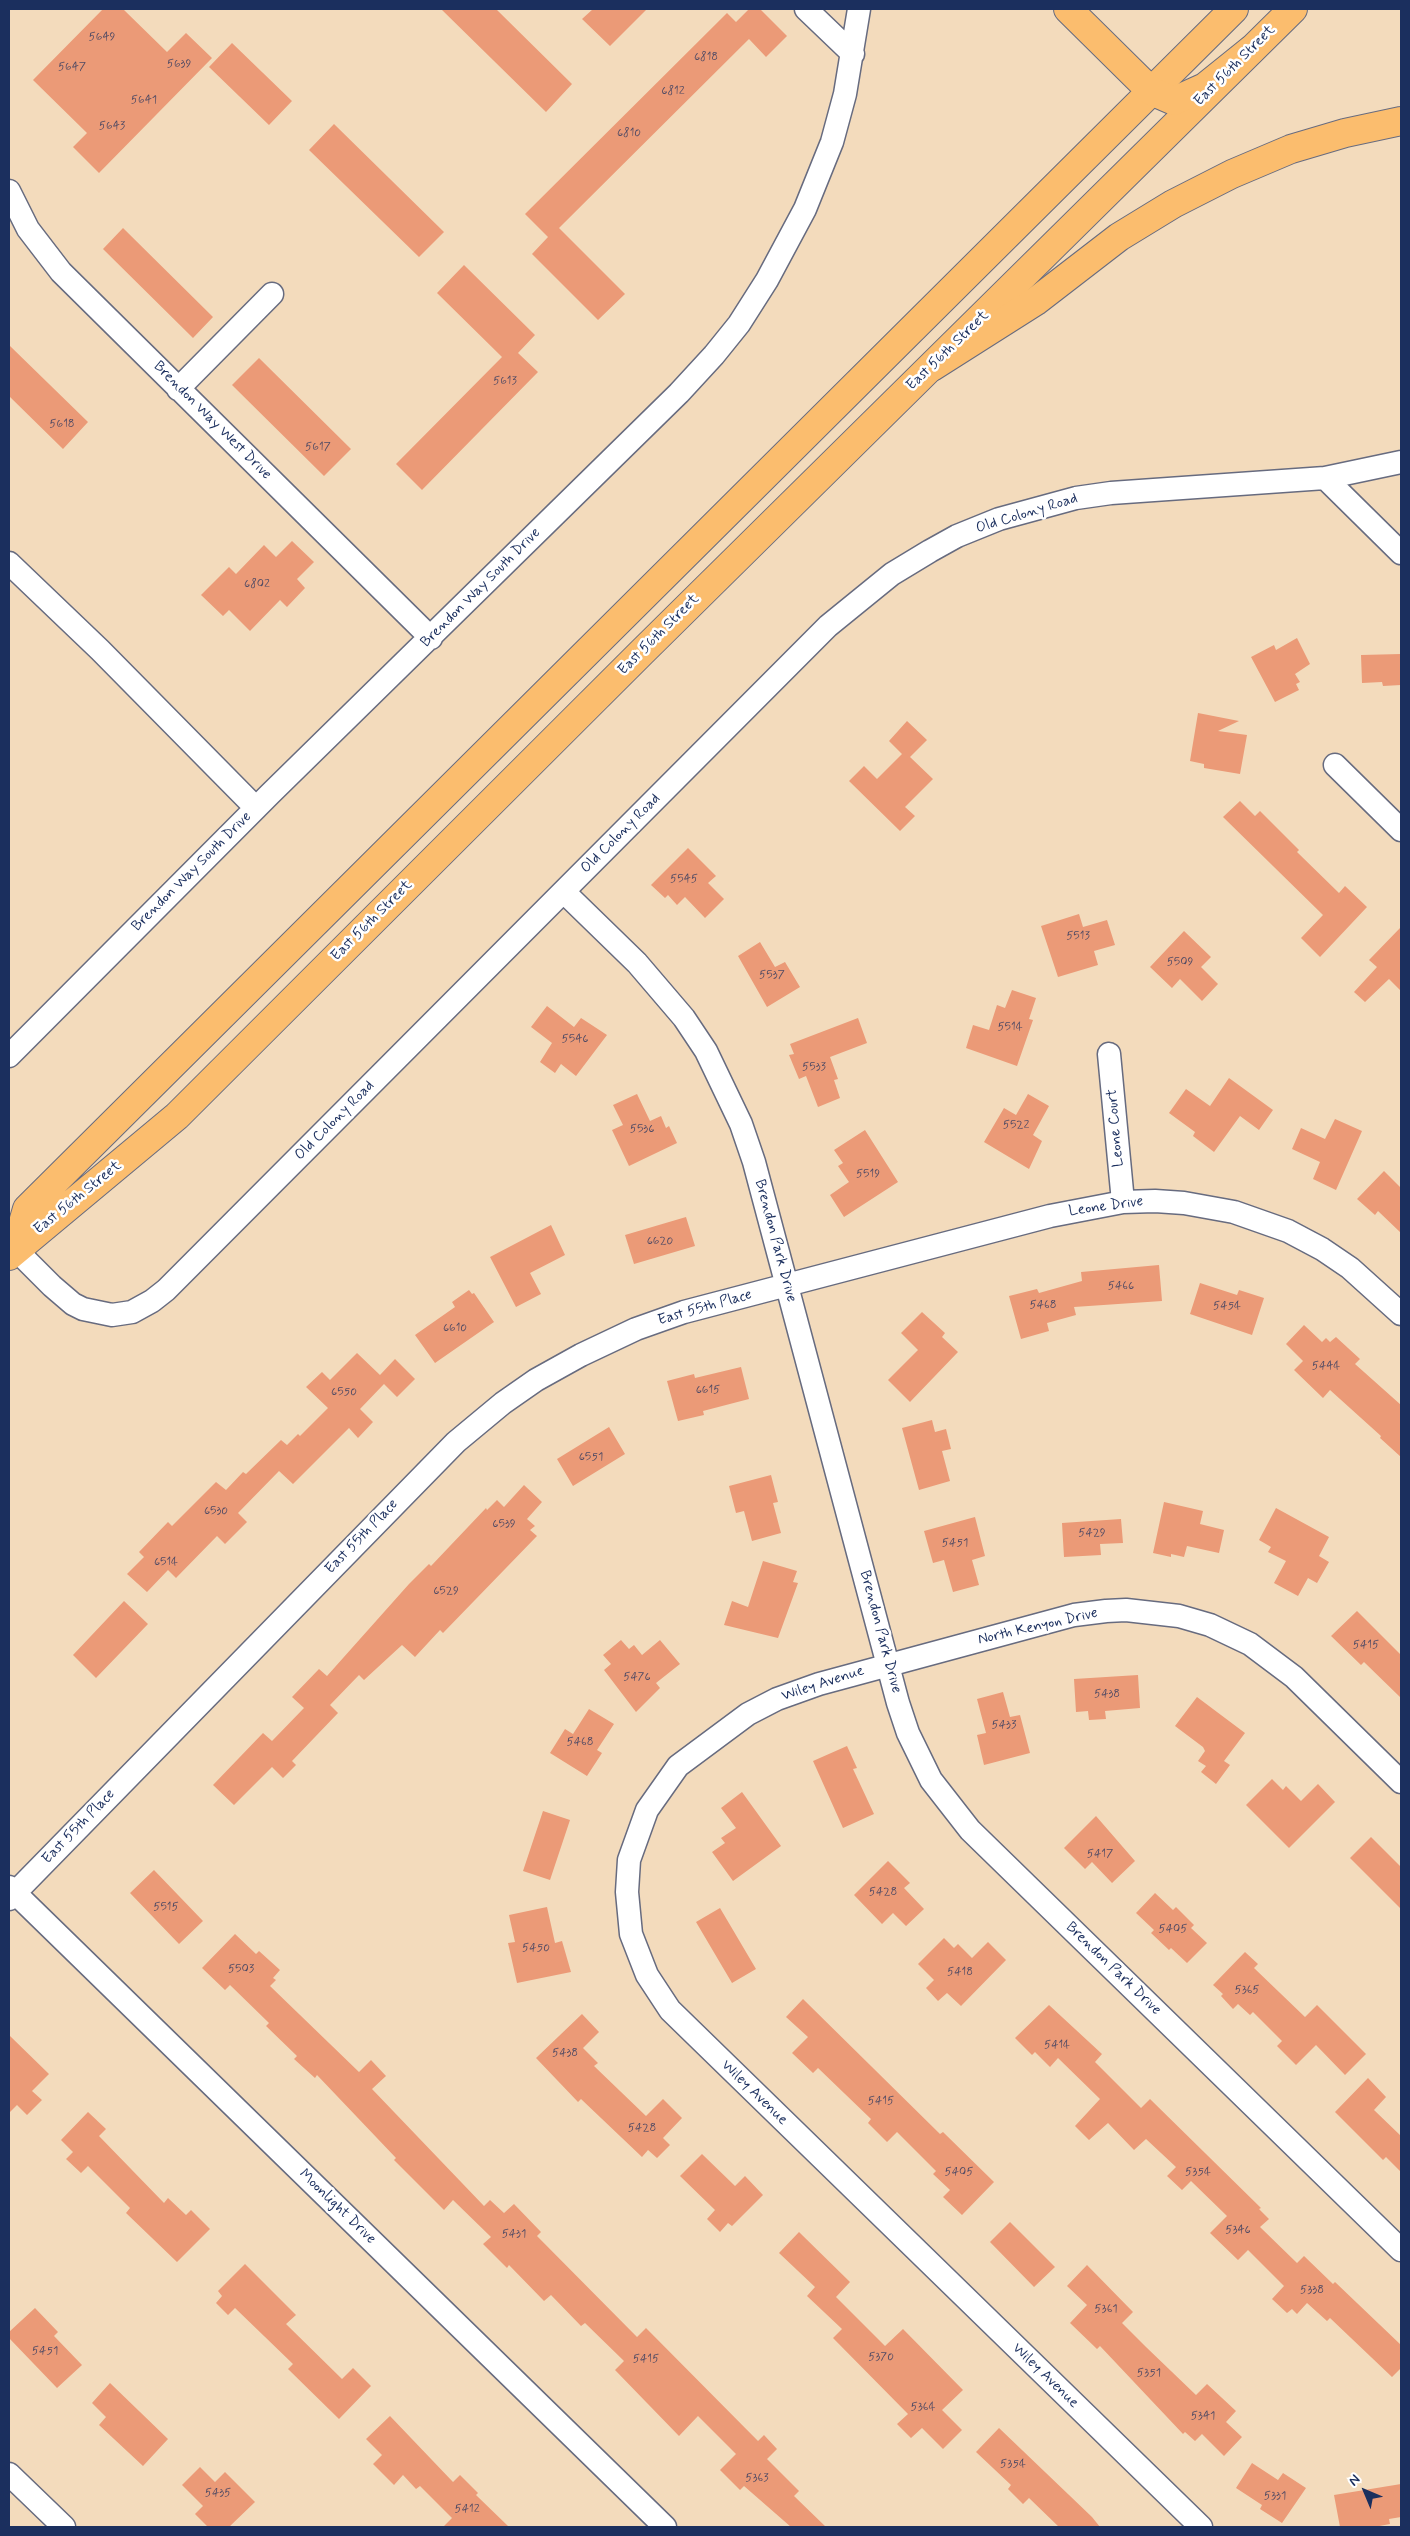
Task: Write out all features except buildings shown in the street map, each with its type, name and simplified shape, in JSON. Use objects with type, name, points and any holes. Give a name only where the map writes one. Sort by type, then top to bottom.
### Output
[{"type":"main road","points":[[1068,9],[1151,91],[1161,97],[1174,101],[1187,97],[1205,87],[1252,50]]},
{"type":"main road","name":"East 56th Street","points":[[11,1249],[26,1209],[1234,9]]},
{"type":"main road","name":"East 56th Street","points":[[11,1249],[177,1116],[642,652],[1293,9]]},
{"type":"main road","points":[[932,367],[1036,301],[1118,237],[1182,200],[1232,174],[1291,149],[1345,133],[1401,121]]},
{"type":"street","points":[[806,9],[853,54]]},
{"type":"street","name":"Brendon Way South Drive","points":[[9,1056],[256,808],[432,638],[679,393],[739,324],[788,246],[806,210],[832,142],[853,54],[859,9]]},
{"type":"street","name":"Brendon Way West Drive","points":[[9,192],[28,229],[52,262],[178,389],[432,638]]},
{"type":"street","points":[[178,389],[272,294]]},
{"type":"street","name":"Old Colony Road","points":[[11,1249],[73,1304],[82,1309],[112,1315],[132,1312],[152,1301],[180,1276],[828,626],[892,574],[936,547],[999,519],[1076,498],[1111,493],[1325,478],[1401,462]]},
{"type":"street","points":[[1325,478],[1401,553]]},
{"type":"street","points":[[9,562],[100,650],[256,808]]},
{"type":"street","points":[[1335,765],[1401,830]]},
{"type":"street","name":"Brendon Park Drive","points":[[564,892],[658,985],[684,1018],[706,1051],[741,1124],[754,1162],[888,1664],[912,1743],[931,1780],[955,1814],[1401,2250]]},
{"type":"street","name":"Leone Court","points":[[1109,1054],[1123,1202]]},
{"type":"street","name":"Leone Drive","points":[[787,1285],[1050,1216],[1123,1202],[1173,1202],[1234,1212],[1273,1225],[1297,1236],[1336,1258],[1369,1284],[1401,1314]]},
{"type":"street","name":"East 55th Place","points":[[11,1893],[434,1464],[503,1403],[554,1370],[636,1329],[684,1312],[787,1285]]},
{"type":"street","name":"North Kenyon Drive","points":[[888,1664],[1074,1615],[1126,1610],[1179,1616],[1220,1629],[1268,1656],[1294,1678],[1401,1782]]},
{"type":"street","name":"Wiley Avenue","points":[[888,1664],[819,1684],[777,1699],[748,1714],[678,1766],[647,1810],[629,1860],[627,1903],[631,1934],[638,1956],[655,1989],[678,2019],[1201,2527]]},
{"type":"street","name":"Moonlight Drive","points":[[11,1893],[665,2527]]},
{"type":"street","points":[[9,2474],[64,2527]]}]
